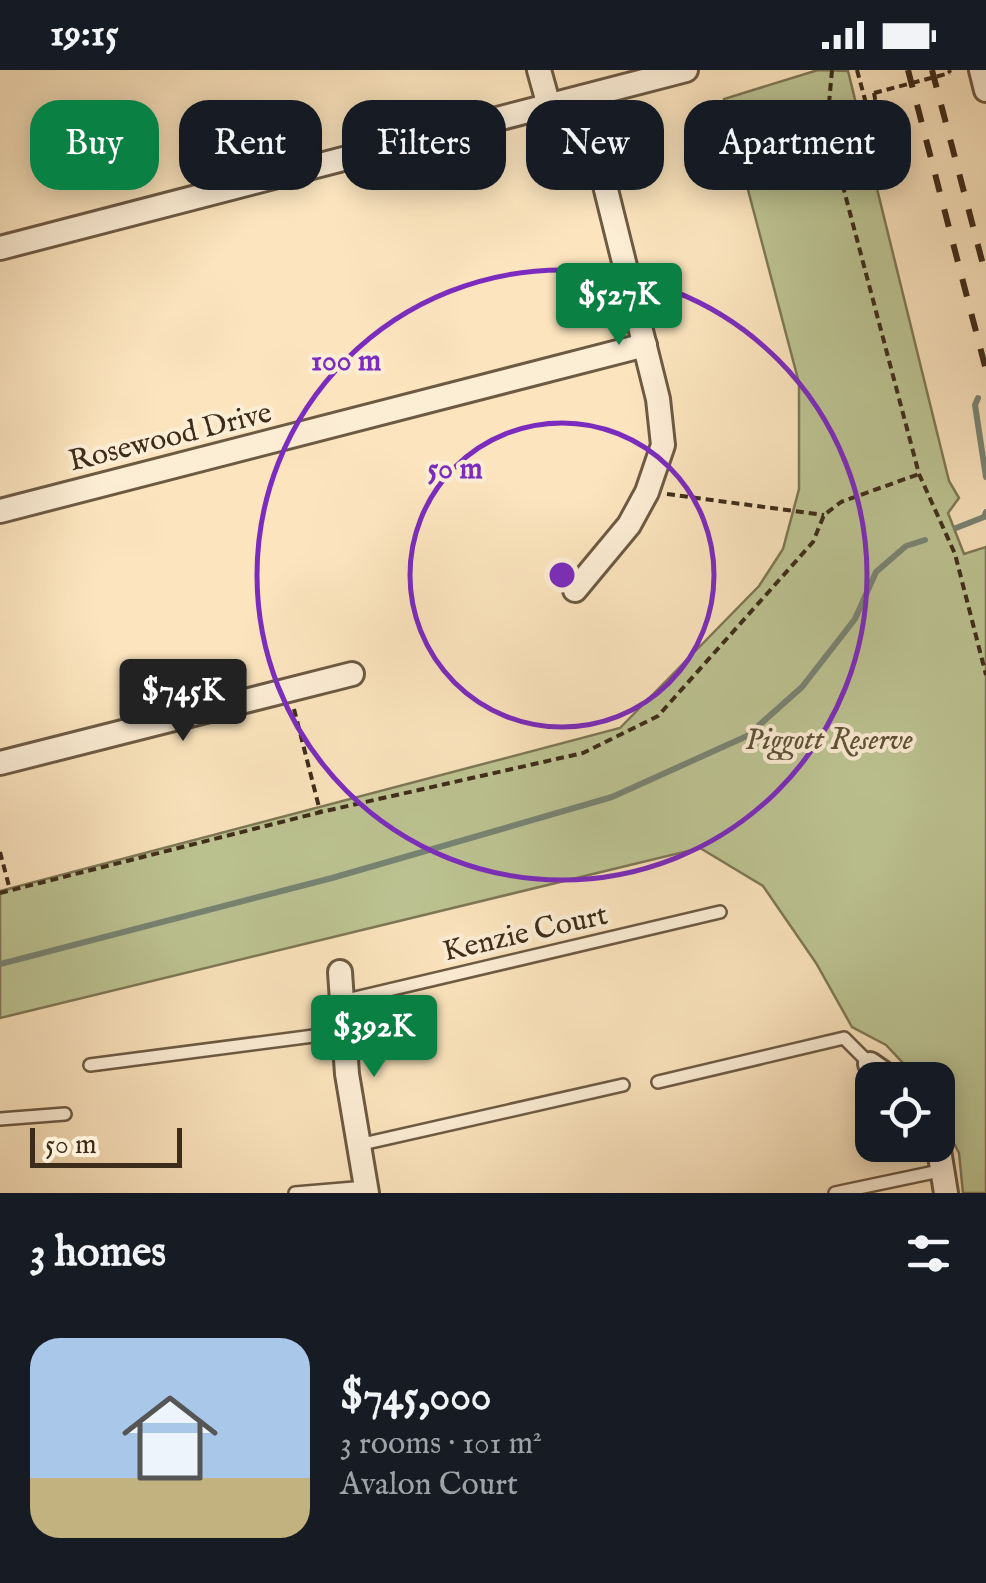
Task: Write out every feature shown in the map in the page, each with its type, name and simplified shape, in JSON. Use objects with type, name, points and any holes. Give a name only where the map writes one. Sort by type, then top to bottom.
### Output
[{"type":"street","points":[[540,70],[548,100]]},
{"type":"street","points":[[572,100],[686,70]]},
{"type":"street","points":[[981,70],[986,90]]},
{"type":"street","points":[[575,590],[629,526],[647,492],[663,445],[658,399],[583,97]]},
{"type":"street","points":[[0,248],[526,112]]},
{"type":"street","name":"Rosewood Drive","points":[[0,511],[645,345]]},
{"type":"street","points":[[0,762],[352,674]]},
{"type":"street","points":[[340,972],[344,1032],[367,1190]]},
{"type":"lane","name":"Kenzie Court","points":[[342,1000],[720,912]]},
{"type":"lane","points":[[90,1066],[344,1032]]},
{"type":"lane","points":[[658,1082],[844,1038],[868,1062]]},
{"type":"lane","points":[[358,1145],[623,1085]]},
{"type":"lane","points":[[0,1120],[65,1114]]},
{"type":"lane","points":[[835,1193],[945,1181]]},
{"type":"lane","points":[[295,1193],[367,1190]]},
{"type":"path","points":[[832,70],[826,126],[919,474],[954,554],[986,675]]},
{"type":"path","points":[[857,70],[867,107],[876,104],[874,93],[950,72]]},
{"type":"path","points":[[0,893],[321,812],[583,753],[658,716],[813,542],[824,515],[854,496],[919,474]]},
{"type":"path","points":[[647,492],[824,515]]},
{"type":"path","points":[[303,686],[294,708],[321,812]]},
{"type":"path","points":[[0,852],[10,890]]},
{"type":"green space","name":"Piggott Reserve","points":[[818,70],[848,71],[855,100],[724,100]]},
{"type":"green space","name":"Piggott Reserve","points":[[748,190],[877,190],[949,481],[959,498],[948,513],[964,554],[986,547],[986,1193],[963,1193],[955,1145],[955,1062],[902,1062],[886,1045],[852,1027],[816,963],[763,886],[700,848],[0,1018],[0,891],[620,728],[759,586],[783,549],[799,489],[799,383]]},
{"type":"waterway","points":[[978,398],[975,405],[986,477]]},
{"type":"waterway","points":[[956,528],[984,517],[986,512]]},
{"type":"waterway","points":[[0,964],[332,878],[612,797],[747,736],[802,687],[855,619],[876,572],[906,546],[925,540]]},
{"type":"railway","points":[[908,70],[986,370]]},
{"type":"railway","points":[[932,70],[986,276]]}]
